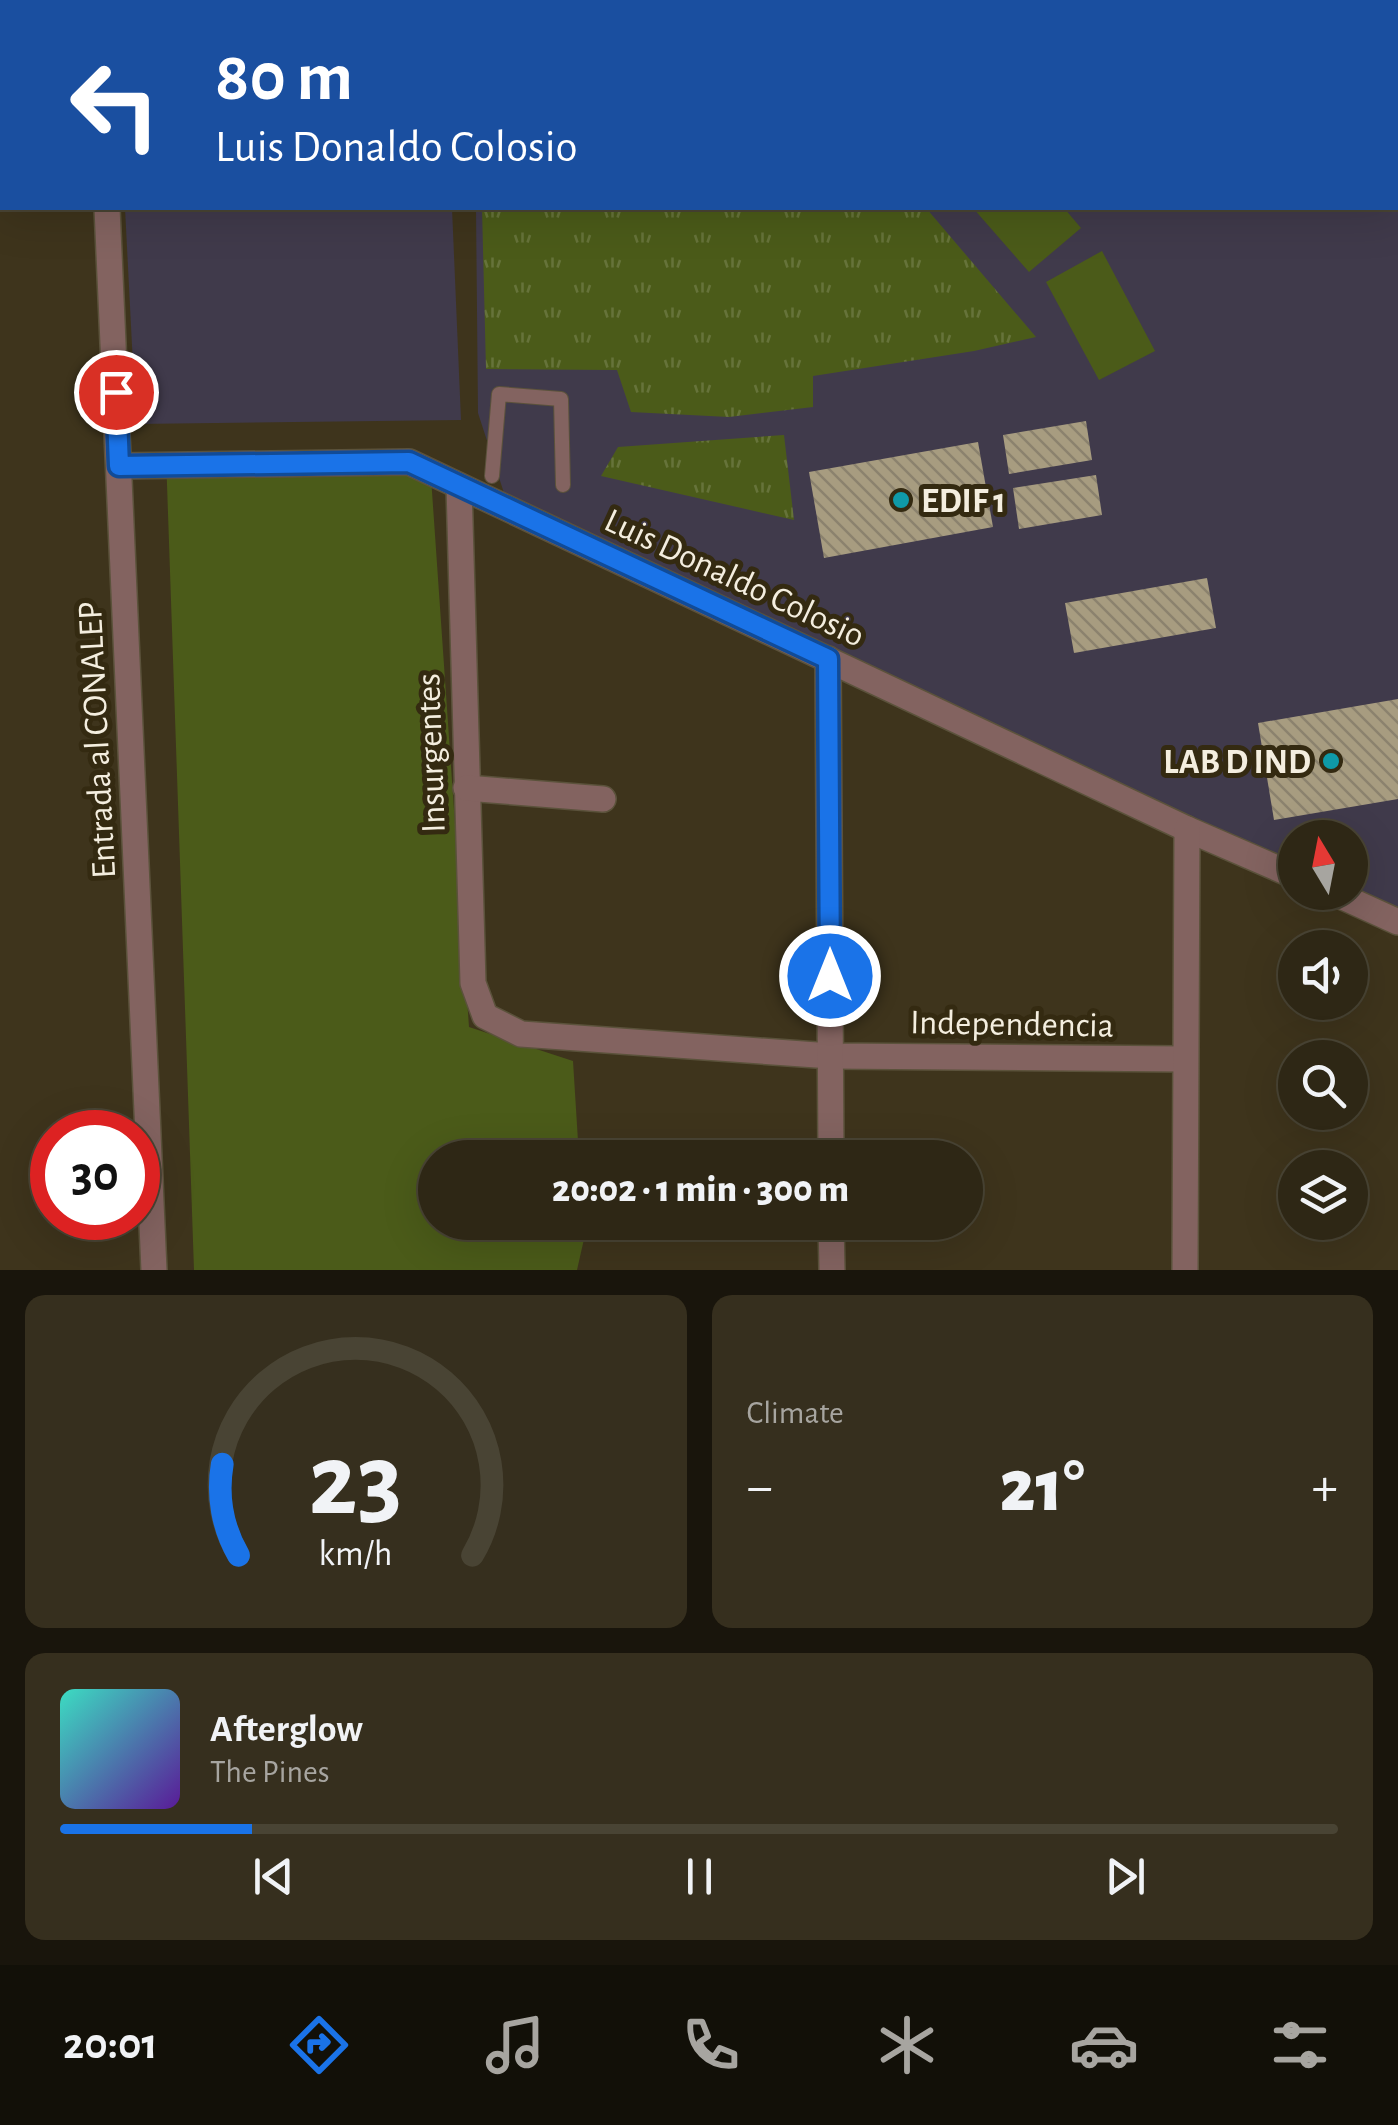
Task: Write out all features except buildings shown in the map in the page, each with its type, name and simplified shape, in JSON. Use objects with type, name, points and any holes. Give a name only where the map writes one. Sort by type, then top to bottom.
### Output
[{"type":"street","name":"Entrada al CONALEP","points":[[108,210],[154,1270]]},
{"type":"street","name":"Luis Donaldo Colosio","points":[[119,466],[409,462],[1278,869]]},
{"type":"street","name":"Insurgentes","points":[[459,486],[473,984],[485,1016]]},
{"type":"street","points":[[828,659],[831,1140]]},
{"type":"street","points":[[466,788],[603,799]]},
{"type":"street","points":[[1185,1270],[1187,829]]},
{"type":"street","points":[[1368,908],[1398,922]]},
{"type":"street","name":"Independencia","points":[[485,1016],[520,1034],[830,1056],[1184,1059]]},
{"type":"street","points":[[831,1240],[832,1270]]},
{"type":"lane","points":[[492,476],[499,394],[561,399],[563,485]]},
{"type":"shaded area","points":[[125,210],[452,210],[461,420],[136,424]]},
{"type":"shaded area","points":[[476,210],[1398,210],[1398,907],[1368,895],[1368,820],[1278,820],[1278,859],[1183,821],[504,493],[478,413]]},
{"type":"green space","points":[[482,210],[928,210],[1036,337],[974,351],[813,376],[813,407],[729,417],[631,412],[617,370],[486,369]]},
{"type":"green space","points":[[975,210],[1066,210],[1081,228],[1029,272]]},
{"type":"green space","points":[[1102,251],[1155,351],[1099,380],[1046,282]]},
{"type":"green space","points":[[784,435],[794,520],[601,476],[618,447]]},
{"type":"green space","points":[[166,455],[431,477],[469,1027],[573,1061],[578,1140],[418,1140],[418,1240],[584,1240],[577,1270],[194,1270]]},
{"type":"place","name":"EDIF 1","points":[[901,500]]},
{"type":"place","name":"LAB D IND","points":[[1331,761]]},
{"type":"route","points":[[116,392],[119,466],[409,462],[828,659],[830,976]]}]
